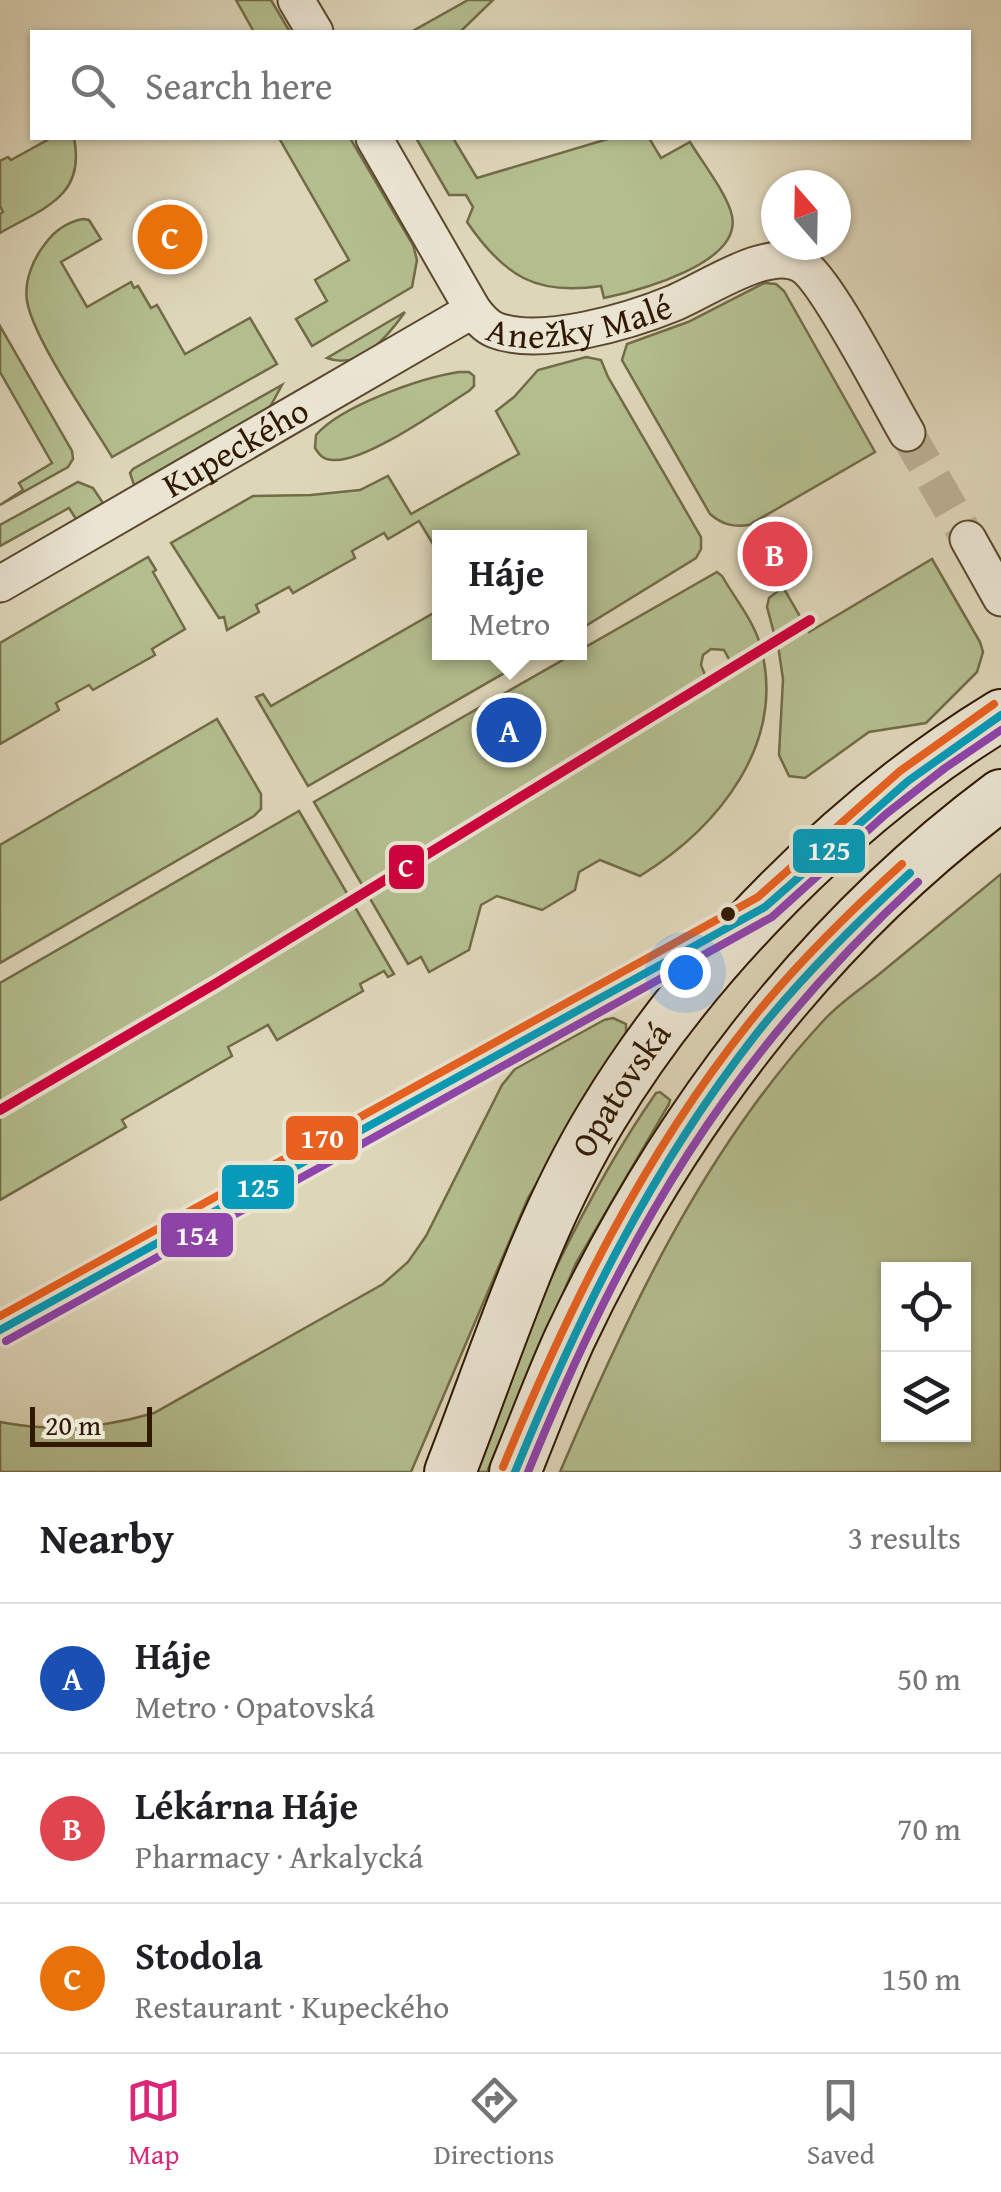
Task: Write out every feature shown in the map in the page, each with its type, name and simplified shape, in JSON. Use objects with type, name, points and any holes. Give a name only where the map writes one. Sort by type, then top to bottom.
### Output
[{"type":"main road","name":"Opatovská","points":[[450,1472],[518,1291],[593,1132],[662,1026],[765,906],[858,820],[962,739],[1001,715]]},
{"type":"main road","name":"Opatovská","points":[[515,1472],[570,1340],[612,1255],[661,1168],[719,1081],[822,955],[860,917],[1001,796]]},
{"type":"main road","points":[[426,1472],[456,1398],[495,1351]]},
{"type":"street","points":[[296,0],[314,30]]},
{"type":"street","name":"Anežky Malé","points":[[375,140],[473,310],[493,330],[528,336],[596,326],[671,304],[770,260],[794,261],[818,280],[906,433]]},
{"type":"street","name":"Kupeckého","points":[[0,584],[473,310]]},
{"type":"street","points":[[968,539],[1001,598]]},
{"type":"green space","points":[[236,0],[271,0],[289,30],[253,30]]},
{"type":"green space","points":[[468,0],[493,0],[462,30],[415,30]]},
{"type":"green space","points":[[47,140],[74,140],[74,174],[67,187],[45,208],[0,233],[0,161],[8,157],[11,160]]},
{"type":"green space","points":[[280,140],[351,140],[413,245],[417,260],[412,287],[312,346],[296,319],[327,301],[315,280],[349,260]]},
{"type":"green space","points":[[417,140],[454,140],[477,178],[604,140],[650,140],[661,158],[690,142],[725,198],[732,216],[731,233],[721,248],[684,272],[604,298],[601,286],[558,288],[509,269],[467,222],[473,207],[466,195],[449,195]]},
{"type":"green space","points":[[89,220],[101,239],[61,262],[87,307],[131,282],[134,288],[138,286],[151,308],[157,305],[185,354],[250,318],[277,364],[112,457],[51,357],[32,317],[26,293],[33,263],[41,250],[62,227]]},
{"type":"green space","points":[[764,283],[776,284],[784,291],[875,452],[749,525],[733,525],[710,514],[622,360],[627,344],[688,322]]},
{"type":"green space","points":[[405,312],[382,341],[362,355],[351,360],[327,358]]},
{"type":"green space","points":[[0,326],[73,459],[68,467],[0,505],[23,490],[19,483],[52,463],[0,372]]},
{"type":"green space","points":[[586,357],[601,360],[701,537],[696,558],[587,625],[587,530],[432,530],[432,542],[419,521],[388,539],[384,533],[352,551],[355,558],[293,593],[289,587],[256,605],[259,612],[227,630],[224,617],[219,618],[171,543],[253,496],[360,490],[388,476],[411,514],[519,454],[496,411],[538,370]]},
{"type":"green space","points":[[459,372],[474,376],[474,386],[469,391],[383,444],[334,460],[323,457],[315,448],[316,435],[343,414],[403,387]]},
{"type":"green space","points":[[282,385],[270,407],[134,485],[130,473],[133,469]]},
{"type":"green space","points":[[78,482],[93,488],[103,503],[76,519],[69,508],[0,546],[0,525]]},
{"type":"green space","points":[[148,557],[185,629],[152,649],[155,655],[93,690],[89,685],[56,703],[59,710],[0,744],[0,643]]},
{"type":"green space","points":[[932,559],[980,642],[983,652],[977,672],[926,723],[869,732],[805,778],[789,776],[779,755],[783,679],[767,607],[769,598],[783,587],[809,632]]},
{"type":"green space","points":[[717,572],[757,635],[766,680],[764,715],[755,748],[720,807],[696,833],[640,876],[600,860],[579,872],[575,890],[542,910],[497,896],[481,905],[469,950],[429,972],[421,957],[408,964],[314,802],[563,660],[587,660],[587,646]],"holes":[[[711,649],[724,650],[731,663],[727,674],[717,679],[705,675],[701,665],[703,655]]]},
{"type":"green space","points":[[432,614],[432,660],[527,660],[308,786],[256,697],[263,694],[271,706]]},
{"type":"green space","points":[[217,719],[261,794],[261,809],[0,963],[0,845]]},
{"type":"green space","points":[[299,811],[394,974],[388,977],[384,971],[360,984],[363,991],[277,1040],[268,1025],[228,1047],[232,1056],[122,1120],[126,1127],[0,1200],[0,983]]},
{"type":"green space","points":[[1001,874],[1001,1472],[560,1472],[613,1352],[672,1234],[742,1123],[781,1070],[831,1013]]},
{"type":"green space","points":[[613,1018],[626,1024],[626,1034],[528,1198],[411,1472],[0,1472],[0,1422],[78,1427],[154,1413],[383,1284],[408,1262],[426,1236],[502,1085],[515,1069]]},
{"type":"green space","points":[[660,1092],[670,1100],[669,1104],[576,1263],[487,1472],[466,1472],[575,1230],[627,1138]]},
{"type":"tunnel","points":[[907,433],[968,539]]},
{"type":"transit line","name":"C","points":[[0,1110],[215,984],[810,620]]},
{"type":"transit line","name":"170","points":[[0,1316],[758,897],[900,771],[994,704]]},
{"type":"transit line","name":"125","points":[[0,1330],[765,907],[908,781],[1001,715]]},
{"type":"transit line","name":"154","points":[[6,1341],[772,917],[886,814],[1001,730]]},
{"type":"transit line","name":"170","points":[[503,1467],[610,1236],[710,1074],[822,940],[902,864]]},
{"type":"transit line","name":"125","points":[[515,1472],[592,1299],[684,1136],[775,1012],[830,950],[910,873]]},
{"type":"transit line","name":"154","points":[[528,1472],[603,1304],[688,1154],[791,1015],[918,882]]},
{"type":"place","name":"Stodola","points":[[170,237]]},
{"type":"place","name":"Lékárna Háje","points":[[775,554]]},
{"type":"place","name":"Háje","points":[[509,730]]}]
